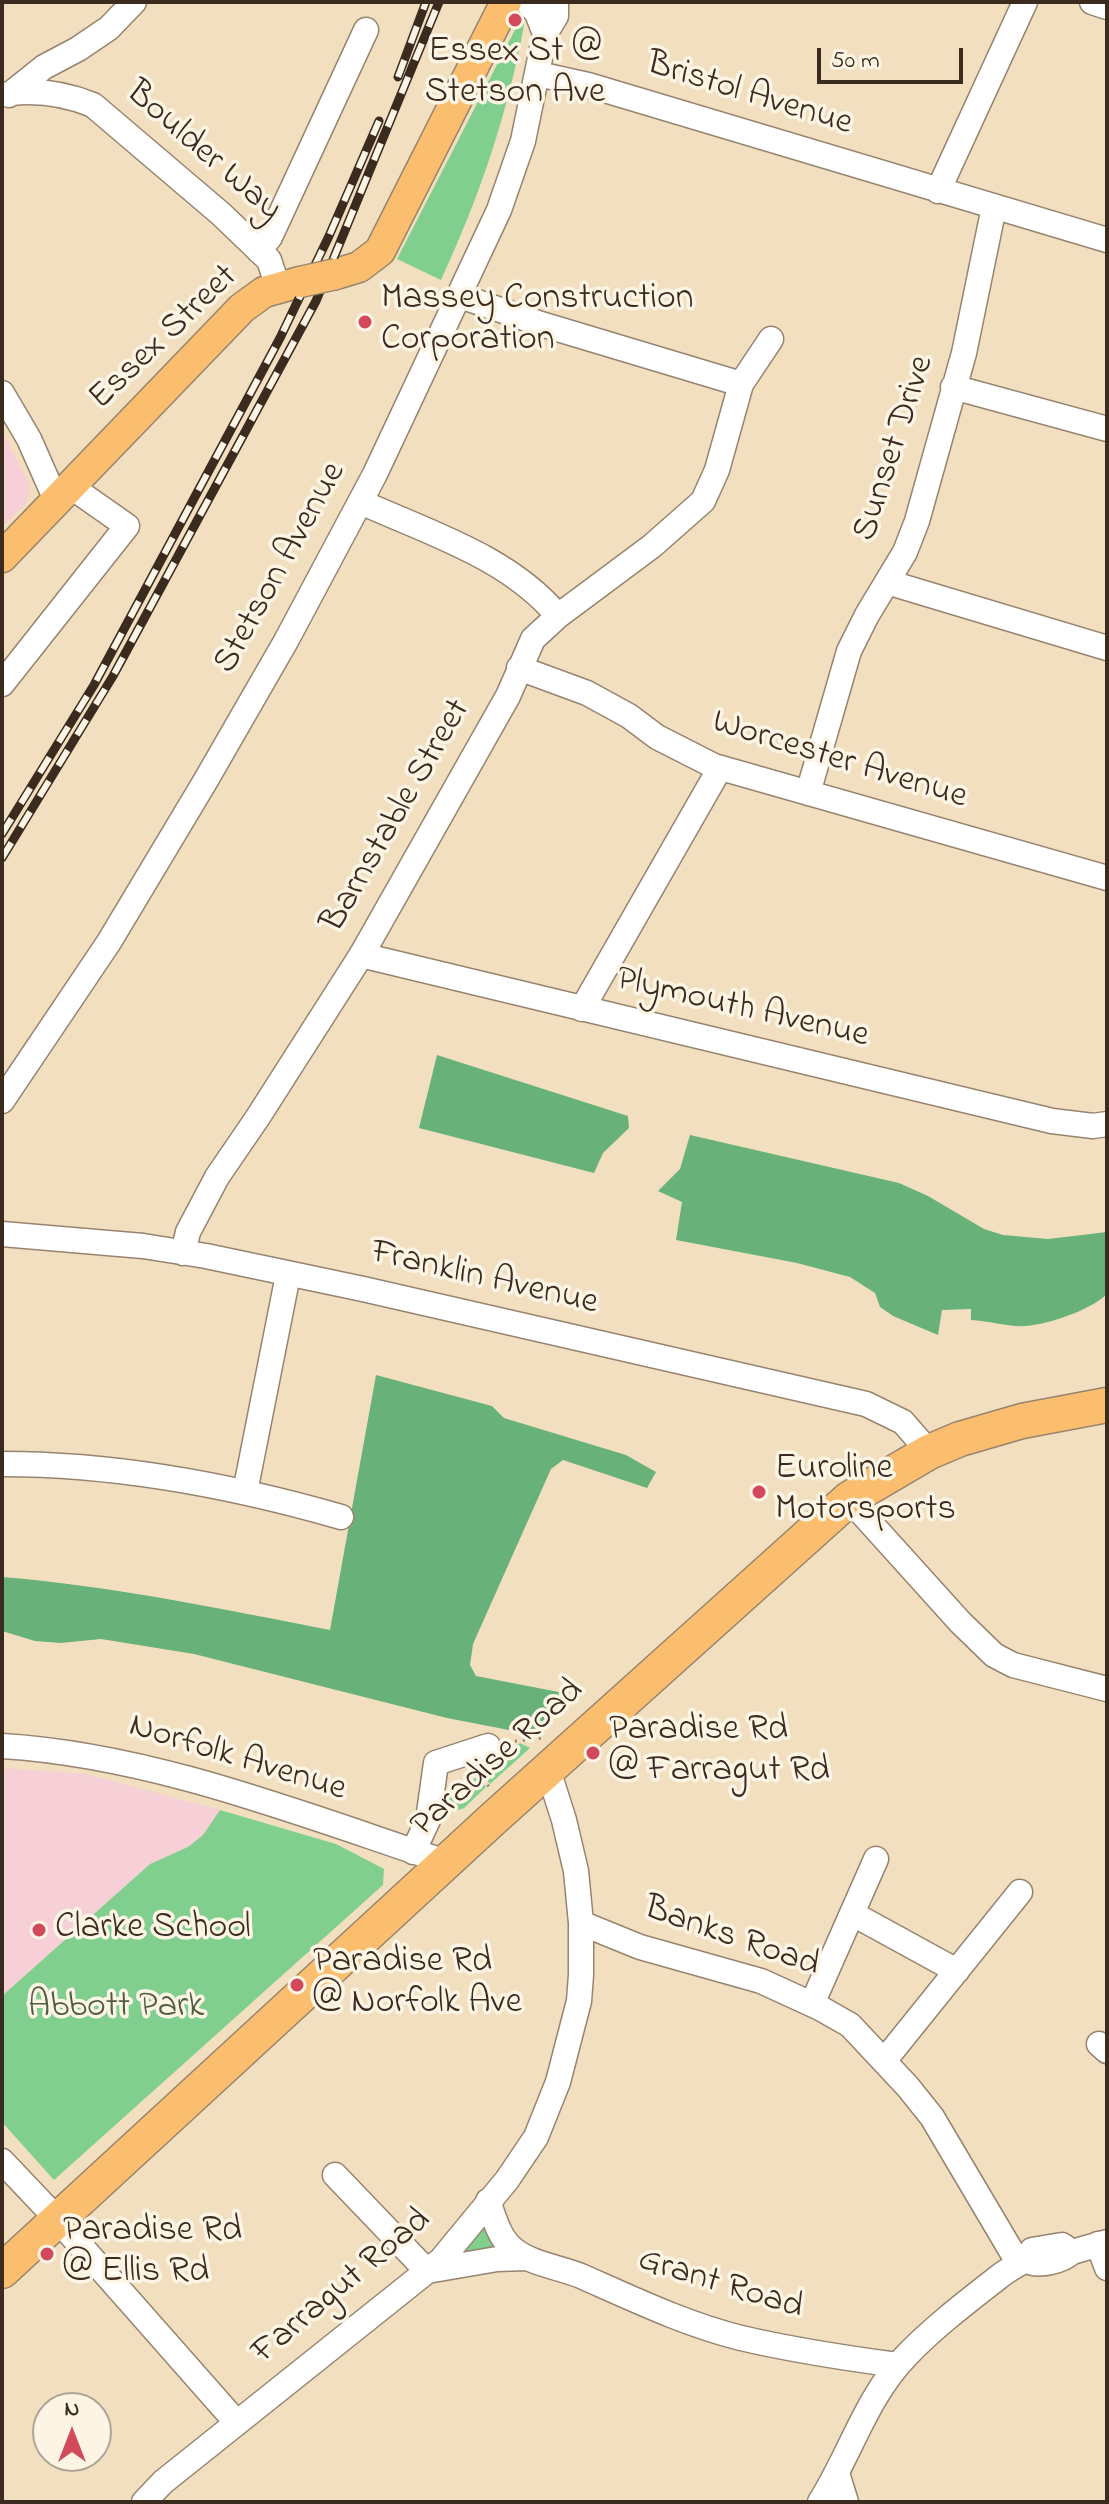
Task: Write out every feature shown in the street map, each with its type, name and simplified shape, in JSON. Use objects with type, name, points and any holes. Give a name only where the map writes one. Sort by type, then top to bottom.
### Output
[{"type":"highway","name":"Paradise Road","points":[[2,2271],[446,1862],[546,1754],[849,1499],[929,1452],[960,1439],[1022,1421],[1107,1405]]},
{"type":"main road","name":"Essex Street","points":[[2,557],[242,308],[264,292],[359,267],[380,251],[506,2]]},
{"type":"street","points":[[6,98],[44,67],[109,28],[134,2]]},
{"type":"street","points":[[527,2],[537,13],[545,34]]},
{"type":"street","name":"Stetson Avenue","points":[[2,1101],[142,888],[286,641],[361,502],[460,296],[511,179],[523,141],[545,34],[556,16],[556,2]]},
{"type":"street","points":[[938,191],[1025,2]]},
{"type":"street","points":[[1092,2],[1107,7]]},
{"type":"street","points":[[259,251],[270,237],[366,30]]},
{"type":"street","name":"Bristol Avenue","points":[[538,74],[588,85],[1107,240]]},
{"type":"street","name":"Boulder Way","points":[[6,98],[49,92],[93,105],[209,204],[269,260],[289,284]]},
{"type":"street","name":"Sunset Drive","points":[[808,793],[849,651],[905,552],[917,521],[964,353],[994,207]]},
{"type":"street","points":[[460,296],[541,324],[741,384]]},
{"type":"street","name":"Barnstable Street","points":[[183,1253],[188,1232],[217,1177],[361,955],[508,696],[533,639],[558,616],[652,546],[703,501],[717,470],[741,384],[771,339]]},
{"type":"street","points":[[953,387],[1107,429]]},
{"type":"street","points":[[2,393],[63,493],[127,526],[2,684]]},
{"type":"street","points":[[361,502],[497,565],[540,595],[558,616]]},
{"type":"street","points":[[887,582],[1107,648]]},
{"type":"street","name":"Worcester Avenue","points":[[519,668],[587,693],[629,716],[657,737],[720,768],[1107,878]]},
{"type":"street","points":[[582,1009],[720,768]]},
{"type":"street","name":"Plymouth Avenue","points":[[361,955],[1052,1121],[1093,1126],[1107,1124]]},
{"type":"street","name":"Franklin Avenue","points":[[2,1234],[143,1246],[183,1253],[378,1292],[866,1404],[903,1422],[929,1452]]},
{"type":"street","points":[[245,1492],[288,1275]]},
{"type":"street","points":[[2,1464],[128,1471],[245,1492],[341,1517]]},
{"type":"street","points":[[849,1499],[960,1622],[994,1655],[1013,1665],[1107,1689]]},
{"type":"street","name":"Norfolk Avenue","points":[[2,1746],[70,1752],[140,1765],[446,1862]]},
{"type":"street","points":[[413,1852],[428,1820],[436,1763],[488,1746]]},
{"type":"street","name":"Farragut Road","points":[[144,2502],[163,2482],[427,2271],[455,2244],[507,2180],[536,2137],[558,2082],[579,2001],[581,1923],[571,1846],[546,1754]]},
{"type":"street","points":[[812,2004],[876,1859]]},
{"type":"street","points":[[884,2061],[1020,1892]]},
{"type":"street","points":[[853,1914],[957,1971]]},
{"type":"street","name":"Banks Road","points":[[581,1923],[640,1947],[761,1981],[850,2025],[932,2117],[1022,2262]]},
{"type":"street","points":[[2,2161],[237,2423]]},
{"type":"street","points":[[335,2175],[427,2271]]},
{"type":"street","name":"Grant Road","points":[[488,2201],[503,2237],[511,2248],[526,2258],[554,2266],[681,2318],[740,2337],[838,2357],[897,2365]]},
{"type":"street","points":[[820,2502],[872,2401],[897,2365],[959,2308],[1022,2262],[1036,2264],[1063,2258],[1072,2252],[1103,2243],[1107,2268]]},
{"type":"street","name":"Grant Road","points":[[427,2271],[497,2259],[526,2258]]},
{"type":"street","points":[[837,2473],[846,2502]]},
{"type":"path","points":[[488,1746],[546,1754]]},
{"type":"path","points":[[479,1774],[490,1788]]},
{"type":"shaded area","points":[[2,432],[30,485],[24,506],[2,527]]},
{"type":"shaded area","name":"Clarke School","points":[[2,1768],[86,1774],[220,1810],[203,1835],[188,1847],[150,1864],[2,1996]]},
{"type":"green space","points":[[520,20],[524,21],[524,25],[501,123],[468,218],[441,280],[397,259]]},
{"type":"green space","points":[[437,1055],[628,1116],[629,1128],[603,1153],[594,1173],[419,1128]]},
{"type":"green space","points":[[690,1135],[899,1183],[984,1229],[1003,1235],[1048,1239],[1107,1232],[1107,1294],[1077,1312],[1026,1326],[971,1320],[971,1309],[942,1310],[938,1335],[893,1316],[880,1307],[875,1293],[850,1277],[797,1263],[676,1240],[682,1202],[658,1191],[680,1169]]},
{"type":"green space","points":[[376,1375],[492,1406],[504,1418],[626,1455],[656,1472],[647,1488],[563,1460],[551,1469],[473,1644],[470,1665],[476,1676],[569,1694],[558,1712],[540,1730],[519,1732],[447,1718],[194,1654],[101,1639],[61,1643],[35,1641],[2,1631],[2,1577],[126,1592],[330,1630]]},
{"type":"green space","points":[[520,1743],[530,1748],[490,1784],[481,1773]]},
{"type":"green space","points":[[478,1776],[486,1787],[464,1808],[440,1816],[443,1794],[452,1796]]},
{"type":"green space","name":"Abbott Park","points":[[220,1810],[336,1844],[384,1869],[383,1885],[54,2180],[2,2122],[2,1996],[150,1864],[188,1847],[203,1835]]},
{"type":"green space","points":[[481,2229],[487,2229],[501,2247],[463,2258],[459,2253]]},
{"type":"railway","points":[[398,77],[426,2]]},
{"type":"railway","points":[[2,858],[113,676],[316,301],[439,2]]},
{"type":"railway","points":[[2,834],[94,685],[280,338],[379,121]]},
{"type":"place","name":"Essex St @ Stetson Ave","points":[[515,20]]},
{"type":"place","name":"Massey Construction Corporation","points":[[365,322]]},
{"type":"place","name":"Euroline Motorsports","points":[[759,1492]]},
{"type":"place","name":"Paradise Rd @ Farragut Rd","points":[[593,1753]]},
{"type":"place","name":"Clarke School","points":[[39,1930]]},
{"type":"place","name":"Paradise Rd @ Norfolk Ave","points":[[297,1985]]},
{"type":"place","name":"Paradise Rd @ Ellis Rd","points":[[47,2254]]}]
